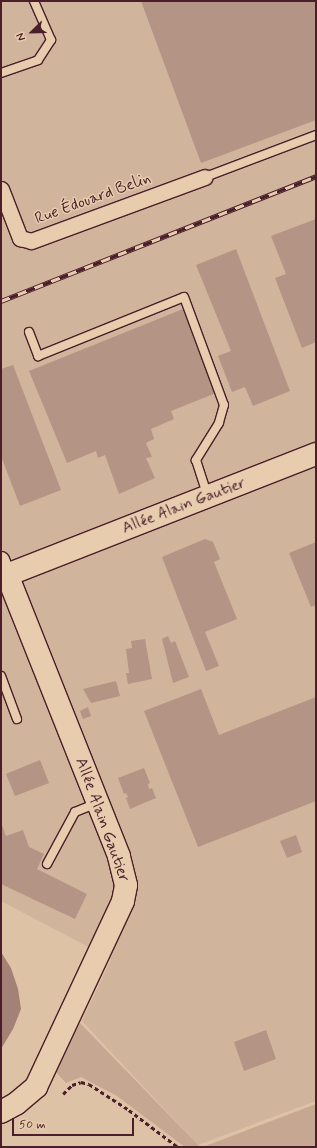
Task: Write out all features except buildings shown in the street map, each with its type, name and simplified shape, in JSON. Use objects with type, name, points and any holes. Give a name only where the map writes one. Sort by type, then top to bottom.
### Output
[{"type":"street","name":"Rue Édouard Belin","points":[[1,189],[20,238],[32,241],[205,177]]},
{"type":"street","name":"Allée Alain Gautier","points":[[1,1112],[17,1104],[36,1087],[124,901],[126,885],[124,873],[98,803],[3,571],[208,496],[316,454]]},
{"type":"lane","points":[[1,73],[38,60],[51,40],[34,1]]},
{"type":"lane","points":[[205,177],[316,135]]},
{"type":"lane","points":[[29,332],[38,356],[184,297],[224,405],[219,423],[196,460],[208,496]]},
{"type":"lane","points":[[1,676],[17,719]]},
{"type":"lane","points":[[47,864],[74,812],[98,803]]},
{"type":"path","points":[[63,1094],[72,1086],[81,1082],[89,1084],[129,1110],[178,1147]]},
{"type":"shaded area","points":[[1,1],[316,1],[316,1101],[198,1145],[82,1021],[111,959],[1,901]]},
{"type":"shaded area","points":[[1,952],[11,968],[18,989],[21,1009],[13,1029],[1,1049]]},
{"type":"shaded area","points":[[80,1023],[200,1147],[185,1147],[117,1096],[81,1077],[66,1083],[55,1071]]},
{"type":"shaded area","points":[[316,1104],[316,1147],[203,1147]]},
{"type":"railway","points":[[1,301],[316,176]]}]
